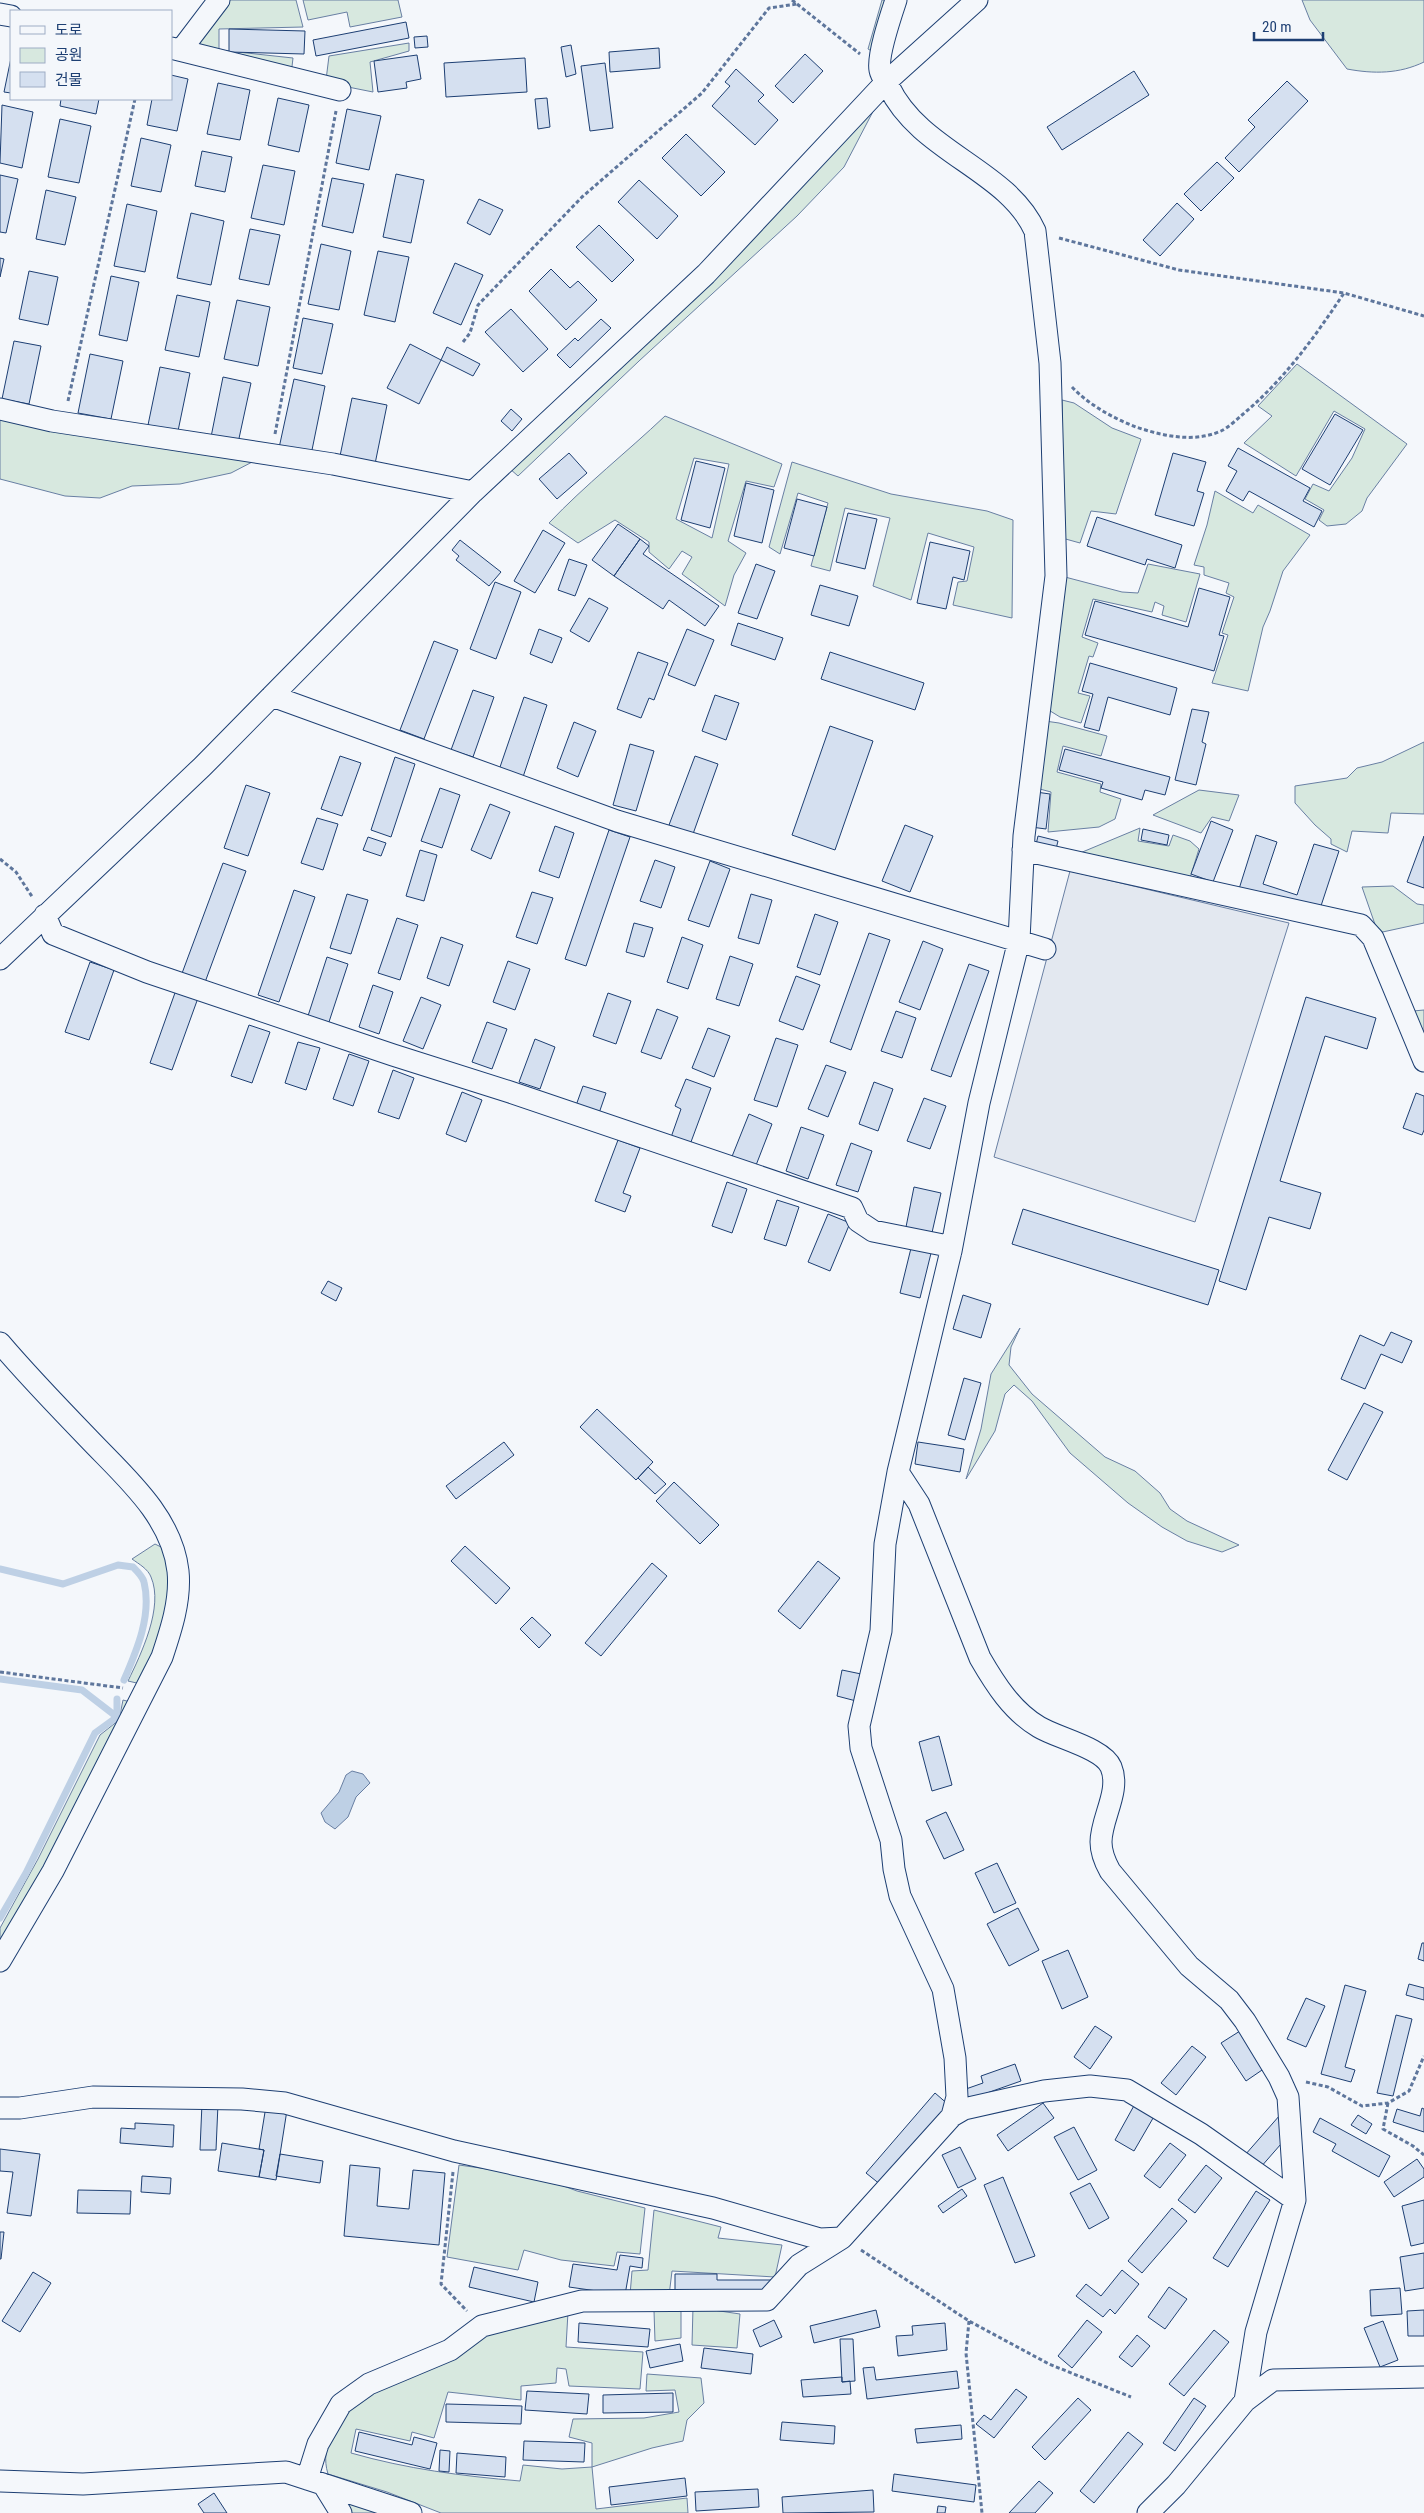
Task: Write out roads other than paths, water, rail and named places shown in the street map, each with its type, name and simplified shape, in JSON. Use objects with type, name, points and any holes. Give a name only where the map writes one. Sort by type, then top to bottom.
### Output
[{"type":"street","points":[[220,0],[176,49],[340,90]]},
{"type":"street","points":[[896,0],[885,35],[883,76],[897,104],[910,121],[1011,197],[1028,215],[1035,231],[1050,363],[1056,576],[1024,850],[1019,940],[979,1103],[951,1251],[898,1472],[885,1544],[881,1631],[859,1726],[861,1748],[891,1840],[894,1869],[900,1896],[943,1989],[955,2058],[957,2097],[952,2116]]},
{"type":"street","points":[[0,959],[202,767],[473,492],[706,274],[883,76],[977,0]]},
{"type":"street","points":[[0,409],[63,423],[333,464],[473,492]]},
{"type":"street","points":[[272,696],[617,821],[1045,949]]},
{"type":"street","points":[[1024,850],[1361,925],[1373,938],[1424,1061]]},
{"type":"street","points":[[45,915],[53,934],[147,972],[852,1208],[858,1221],[873,1231],[943,1245],[951,1251]]},
{"type":"street","points":[[0,1343],[137,1490],[160,1519],[171,1541],[178,1571],[176,1604],[172,1627],[162,1657],[53,1870],[0,1961]]},
{"type":"street","points":[[898,1472],[919,1504],[945,1565],[980,1658],[993,1682],[1012,1705],[1039,1727],[1070,1742],[1093,1750],[1111,1766],[1114,1780],[1101,1842],[1104,1860],[1110,1871],[1189,1966],[1229,2000],[1245,2021],[1279,2077],[1288,2097],[1295,2200],[1256,2332],[1245,2401]]},
{"type":"street","points":[[341,2513],[315,2482],[318,2444],[340,2404],[369,2384],[450,2350],[482,2326],[582,2301],[767,2300],[799,2265],[842,2238],[952,2116],[964,2109],[1044,2090],[1090,2086],[1127,2090],[1201,2134],[1295,2200]]},
{"type":"street","points":[[0,2108],[20,2108],[93,2097],[242,2099],[285,2103],[454,2151],[713,2208],[820,2239],[842,2238]]},
{"type":"street","points":[[1148,2513],[1176,2485],[1245,2401],[1273,2380],[1424,2377]]},
{"type":"street","points":[[0,2481],[83,2484],[286,2472],[410,2513]]},
{"type":"water","points":[[352,1771],[363,1774],[370,1783],[356,1797],[348,1817],[335,1829],[325,1822],[321,1813],[339,1792],[346,1775]]},
{"type":"waterway","points":[[0,1569],[63,1584],[118,1565],[133,1567],[143,1580],[146,1594],[145,1620],[134,1657],[124,1680]]},
{"type":"waterway","points":[[0,1679],[82,1690],[117,1717]]},
{"type":"waterway","points":[[117,1699],[117,1717]]},
{"type":"waterway","points":[[0,1918],[26,1873],[95,1733],[117,1717]]}]
